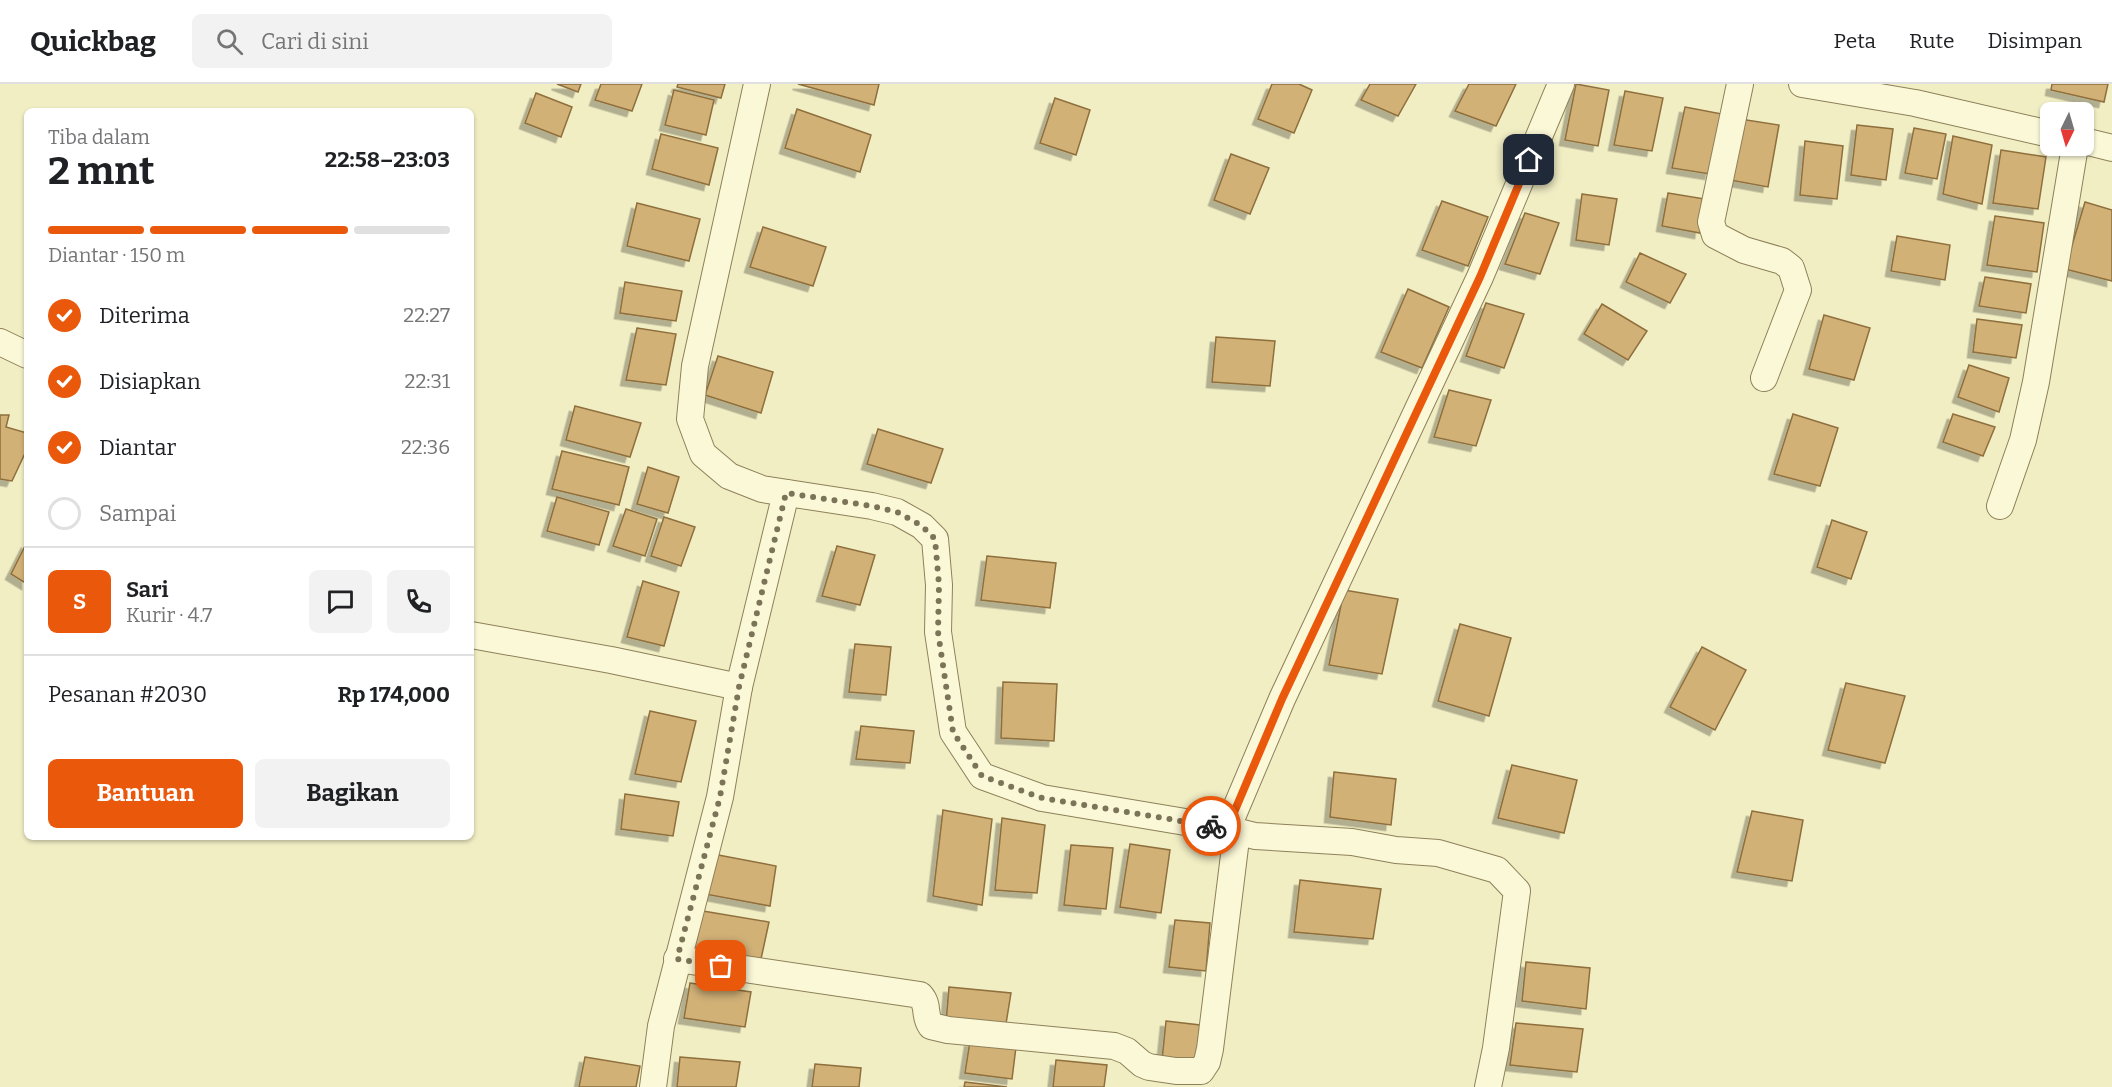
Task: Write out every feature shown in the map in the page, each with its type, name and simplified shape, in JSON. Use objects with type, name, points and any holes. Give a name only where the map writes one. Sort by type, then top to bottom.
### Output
[{"type":"street","points":[[757,84],[695,366],[690,419],[703,454],[729,476],[762,489],[897,512],[922,526],[935,539],[939,585],[938,632],[953,732],[982,776],[1042,798],[1232,830],[1255,836],[1352,843],[1396,850],[1438,853],[1497,870],[1517,891],[1496,1048],[1488,1087]]},
{"type":"street","points":[[677,959],[920,995],[926,1002],[926,1019],[931,1026],[948,1030],[1114,1046],[1127,1051],[1149,1067],[1176,1071],[1201,1071],[1208,1062],[1210,1049],[1232,830],[1282,699],[1480,277],[1561,84]]},
{"type":"street","points":[[1740,84],[1711,222],[1715,236],[1744,249],[1782,261],[1791,268],[1798,290],[1764,378]]},
{"type":"street","points":[[1802,84],[1915,103],[2040,132]]},
{"type":"street","points":[[2094,144],[2112,148]]},
{"type":"street","points":[[2000,506],[2023,440],[2036,382],[2073,156]]},
{"type":"street","points":[[0,342],[24,354]]},
{"type":"street","points":[[653,1087],[661,1026],[720,797],[739,687],[786,493]]},
{"type":"street","points":[[474,636],[611,660],[739,687]]},
{"type":"building","points":[[557,84],[581,84],[578,92]]},
{"type":"building","points":[[601,84],[642,84],[632,111],[595,100]]},
{"type":"building","points":[[678,84],[725,84],[721,98],[677,87]]},
{"type":"building","points":[[798,84],[879,84],[874,105]]},
{"type":"building","points":[[1272,84],[1299,84],[1312,90],[1294,133],[1258,119]]},
{"type":"building","points":[[1370,84],[1416,84],[1398,116],[1361,100]]},
{"type":"building","points":[[1469,84],[1516,84],[1496,126],[1455,111]]},
{"type":"building","points":[[1576,84],[1609,90],[1598,146],[1565,140]]},
{"type":"building","points":[[2052,84],[2108,84],[2104,102],[2051,90]]},
{"type":"building","points":[[674,90],[714,100],[706,135],[665,125]]},
{"type":"building","points":[[1625,91],[1663,98],[1652,151],[1614,145]]},
{"type":"building","points":[[536,93],[572,107],[561,137],[525,123]]},
{"type":"building","points":[[1055,98],[1090,110],[1076,155],[1040,143]]},
{"type":"building","points":[[1685,107],[1722,114],[1710,174],[1672,168]]},
{"type":"building","points":[[797,109],[871,135],[860,172],[785,148]]},
{"type":"building","points":[[1740,119],[1779,125],[1768,187],[1730,180]]},
{"type":"building","points":[[1857,125],[1893,129],[1886,180],[1851,175]]},
{"type":"building","points":[[1914,128],[1946,134],[1937,179],[1905,173]]},
{"type":"building","points":[[661,134],[718,148],[709,185],[652,169]]},
{"type":"building","points":[[1953,136],[1992,145],[1982,204],[1943,194]]},
{"type":"building","points":[[1805,141],[1843,146],[1837,199],[1800,195]]},
{"type":"building","points":[[2001,150],[2046,157],[2038,209],[1993,203]]},
{"type":"building","points":[[1231,154],[1269,168],[1250,214],[1214,200]]},
{"type":"building","points":[[1668,193],[1705,199],[1700,233],[1662,226]]},
{"type":"building","points":[[1582,194],[1617,199],[1609,245],[1576,240]]},
{"type":"building","points":[[1442,201],[1488,217],[1468,266],[1422,250]]},
{"type":"building","points":[[2085,202],[2112,210],[2112,281],[2065,269]]},
{"type":"building","points":[[637,203],[700,219],[689,261],[627,246]]},
{"type":"building","points":[[1525,213],[1559,223],[1540,274],[1505,264]]},
{"type":"building","points":[[1995,216],[2044,223],[2037,272],[1987,265]]},
{"type":"building","points":[[763,227],[826,247],[813,286],[750,267]]},
{"type":"building","points":[[1897,236],[1950,245],[1945,280],[1891,271]]},
{"type":"building","points":[[1640,253],[1686,274],[1670,303],[1626,282]]},
{"type":"building","points":[[1985,277],[2031,284],[2026,313],[1979,306]]},
{"type":"building","points":[[625,282],[682,291],[676,321],[620,313]]},
{"type":"building","points":[[1408,289],[1449,307],[1422,368],[1381,352]]},
{"type":"building","points":[[1486,303],[1524,314],[1504,368],[1466,356]]},
{"type":"building","points":[[1602,304],[1647,331],[1628,360],[1584,334]]},
{"type":"building","points":[[1824,315],[1870,328],[1854,380],[1809,369]]},
{"type":"building","points":[[1977,319],[2022,325],[2016,358],[1973,352]]},
{"type":"building","points":[[637,328],[676,334],[666,385],[626,380]]},
{"type":"building","points":[[1216,337],[1275,341],[1270,386],[1212,382]]},
{"type":"building","points":[[718,356],[773,372],[761,413],[705,395]]},
{"type":"building","points":[[1969,365],[2009,378],[1999,412],[1958,397]]},
{"type":"building","points":[[1449,390],[1491,400],[1476,446],[1434,437]]},
{"type":"building","points":[[575,406],[641,423],[630,457],[566,440]]},
{"type":"building","points":[[1793,414],[1838,428],[1820,486],[1774,474]]},
{"type":"building","points":[[1953,414],[1995,427],[1983,456],[1943,442]]},
{"type":"building","points":[[0,415],[9,415],[6,427],[24,432],[24,455],[12,481],[0,479]]},
{"type":"building","points":[[878,429],[943,449],[931,483],[867,464]]},
{"type":"building","points":[[562,451],[629,467],[619,505],[552,489]]},
{"type":"building","points":[[648,467],[679,477],[668,513],[637,504]]},
{"type":"building","points":[[557,497],[609,512],[599,545],[547,531]]},
{"type":"building","points":[[626,509],[657,519],[645,556],[613,546]]},
{"type":"building","points":[[664,517],[695,527],[681,566],[651,556]]},
{"type":"building","points":[[1832,520],[1867,532],[1851,579],[1817,567]]},
{"type":"building","points":[[837,546],[875,555],[860,605],[822,596]]},
{"type":"building","points":[[24,548],[24,582],[11,574]]},
{"type":"building","points":[[987,556],[1056,563],[1050,608],[981,600]]},
{"type":"building","points":[[643,581],[679,592],[664,646],[627,637]]},
{"type":"building","points":[[1344,590],[1398,599],[1382,674],[1329,665]]},
{"type":"building","points":[[1460,624],[1511,638],[1489,716],[1438,701]]},
{"type":"building","points":[[855,644],[891,647],[886,695],[849,692]]},
{"type":"building","points":[[1702,647],[1746,670],[1715,730],[1670,707]]},
{"type":"building","points":[[1003,682],[1057,684],[1054,741],[1001,738]]},
{"type":"building","points":[[1846,683],[1905,696],[1885,763],[1828,750]]},
{"type":"building","points":[[650,711],[696,721],[681,782],[635,774]]},
{"type":"building","points":[[861,726],[914,731],[910,763],[856,759]]},
{"type":"building","points":[[1512,765],[1577,780],[1564,833],[1498,818]]},
{"type":"building","points":[[1334,772],[1396,779],[1391,825],[1330,817]]},
{"type":"building","points":[[625,794],[679,802],[673,836],[621,829]]},
{"type":"building","points":[[943,810],[992,819],[982,905],[933,896]]},
{"type":"building","points":[[1752,811],[1803,820],[1792,881],[1737,872]]},
{"type":"building","points":[[1002,818],[1045,825],[1037,893],[995,890]]},
{"type":"building","points":[[1130,844],[1170,850],[1161,913],[1120,907]]},
{"type":"building","points":[[1071,845],[1113,848],[1106,909],[1064,905]]},
{"type":"building","points":[[713,854],[776,866],[770,906],[705,894]]},
{"type":"building","points":[[1300,880],[1381,889],[1373,939],[1294,932]]},
{"type":"building","points":[[703,911],[769,922],[761,959],[694,949]]},
{"type":"building","points":[[1175,920],[1210,923],[1206,971],[1169,967]]},
{"type":"building","points":[[1526,962],[1590,968],[1586,1009],[1522,1001]]},
{"type":"building","points":[[690,983],[751,992],[745,1027],[684,1018]]},
{"type":"building","points":[[949,987],[1011,993],[1005,1030],[946,1023]]},
{"type":"building","points":[[1166,1021],[1200,1025],[1196,1064],[1162,1060]]},
{"type":"building","points":[[1516,1023],[1583,1029],[1577,1072],[1510,1065]]},
{"type":"building","points":[[970,1041],[1016,1047],[1012,1079],[965,1073]]},
{"type":"building","points":[[585,1057],[640,1066],[636,1087],[579,1087]]},
{"type":"building","points":[[680,1057],[740,1062],[736,1087],[677,1087]]},
{"type":"building","points":[[1056,1060],[1107,1065],[1104,1087],[1053,1087]]},
{"type":"building","points":[[815,1064],[861,1068],[859,1087],[812,1087]]},
{"type":"building","points":[[965,1082],[1007,1087],[964,1087]]},
{"type":"way so far","points":[[721,966],[677,959],[720,797],[739,687],[786,493],[897,512],[922,526],[935,539],[939,585],[938,632],[953,732],[982,776],[1042,798],[1211,826]]},
{"type":"route","points":[[1211,826],[1227,829],[1282,699],[1480,277],[1529,160]]}]
